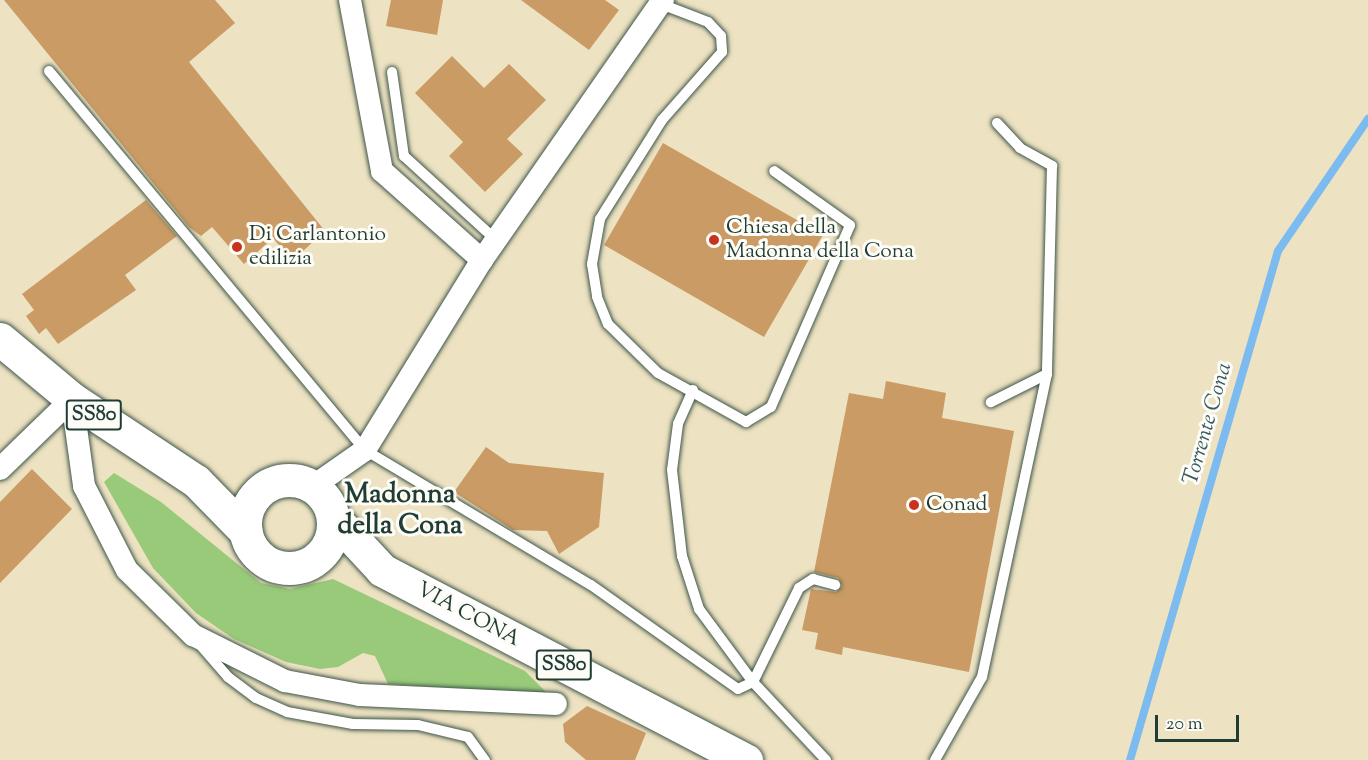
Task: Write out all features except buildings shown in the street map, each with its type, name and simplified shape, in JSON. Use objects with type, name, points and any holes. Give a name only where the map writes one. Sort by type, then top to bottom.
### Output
[{"type":"main road","name":"SS80","points":[[0,339],[72,399],[196,481],[246,532],[251,546],[272,565],[301,567],[314,561]]},
{"type":"main road","name":"SS80","points":[[196,481],[263,489],[292,480],[312,487],[333,517]]},
{"type":"main road","points":[[246,532],[250,504],[263,489]]},
{"type":"main road","points":[[314,561],[328,546],[333,517]]},
{"type":"main road","name":"VIA CONA","points":[[333,517],[382,570],[746,760]]},
{"type":"main road","name":"VIA CONA","points":[[314,561],[382,570]]},
{"type":"street","points":[[350,0],[382,171],[482,261]]},
{"type":"street","points":[[312,487],[365,450],[482,261],[662,2]]},
{"type":"street","points":[[0,468],[72,399]]},
{"type":"street","points":[[72,399],[84,486],[111,539],[128,570],[193,635],[285,681],[360,695],[556,704]]},
{"type":"lane","points":[[662,2],[708,22],[721,36],[722,52],[662,120],[624,176],[600,219],[592,264],[608,324],[658,373],[693,390],[746,422],[771,407],[850,225],[774,171]]},
{"type":"lane","points":[[49,71],[365,450],[591,585],[738,689],[753,682],[799,588],[813,579],[835,585]]},
{"type":"lane","points":[[392,72],[404,156],[496,240]]},
{"type":"lane","points":[[935,760],[982,677],[1047,374],[1052,166],[1020,148],[998,123]]},
{"type":"lane","points":[[991,402],[1047,374]]},
{"type":"lane","points":[[693,390],[678,424],[672,470],[682,556],[699,609],[753,682],[826,760]]},
{"type":"lane","points":[[193,635],[228,677],[255,698],[286,712],[458,735],[468,738],[485,760]]},
{"type":"green space","points":[[114,473],[161,502],[261,583],[290,589],[333,579],[525,671],[548,694],[388,684],[375,656],[363,653],[338,667],[320,669],[286,662],[234,639],[196,613],[153,568],[104,482]]},
{"type":"waterway","name":"Torrente Cona","points":[[1130,760],[1278,251],[1368,119]]},
{"type":"place","name":"Chiesa della Madonna della Cona","points":[[714,240]]},
{"type":"place","name":"Di Carlantonio edilizia","points":[[237,247]]},
{"type":"place","name":"Conad","points":[[914,505]]},
{"type":"district","name":"Madonna della Cona","points":[[400,510]]}]
